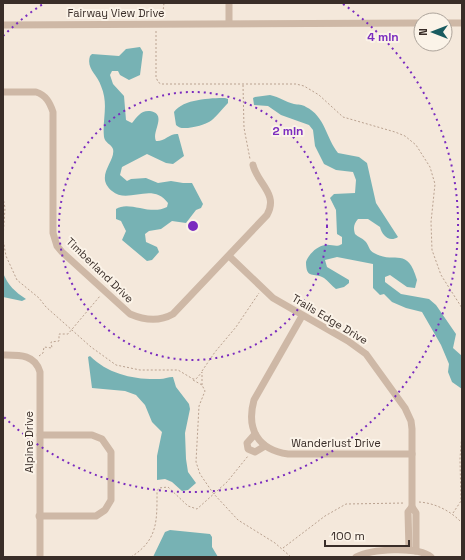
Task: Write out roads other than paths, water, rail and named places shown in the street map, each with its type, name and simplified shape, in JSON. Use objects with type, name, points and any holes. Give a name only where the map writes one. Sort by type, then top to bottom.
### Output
[{"type":"street","points":[[229,3],[229,23]]},
{"type":"street","name":"Fairway View Drive","points":[[3,25],[156,27],[229,23],[413,23]]},
{"type":"street","name":"Timberland Drive","points":[[3,92],[36,92],[45,97],[51,106],[53,112],[53,233],[55,240],[62,252],[130,314],[136,317],[152,319],[167,317],[178,309],[229,256],[270,210],[271,199],[269,193],[257,178],[253,165]]},
{"type":"street","name":"Trails Edge Drive","points":[[229,256],[273,298],[302,316],[348,340],[366,354],[405,408],[411,421],[412,505],[416,513],[416,551]]},
{"type":"street","points":[[265,446],[258,451],[251,452],[248,450],[247,443],[255,434],[252,415],[254,400],[302,316]]},
{"type":"street","name":"Alpine Drive","points":[[3,355],[23,355],[33,360],[38,366],[40,372],[40,557]]},
{"type":"street","name":"Wanderlust Drive","points":[[255,434],[265,446],[280,453],[412,454]]},
{"type":"street","points":[[39,516],[96,516],[105,510],[111,500],[111,452],[102,439],[92,435],[40,435]]},
{"type":"street","name":"Trails Edge Drive","points":[[409,550],[408,512],[412,505]]},
{"type":"street","points":[[356,557],[370,552],[409,550],[431,557]]},
{"type":"water","points":[[140,47],[143,52],[140,75],[129,80],[120,75],[118,71],[112,71],[110,75],[113,84],[124,96],[126,120],[132,123],[140,114],[144,112],[150,111],[155,113],[158,116],[158,124],[155,133],[156,141],[178,134],[184,156],[173,164],[166,163],[147,154],[122,167],[120,175],[127,181],[131,179],[146,178],[158,183],[171,181],[192,183],[203,204],[201,208],[196,210],[186,223],[172,221],[161,229],[149,231],[145,234],[146,242],[157,247],[159,252],[152,260],[147,261],[122,240],[126,231],[121,221],[116,219],[116,209],[127,206],[154,210],[167,207],[168,203],[162,197],[155,194],[147,193],[125,196],[118,195],[107,185],[105,175],[112,159],[113,149],[104,137],[105,99],[99,82],[89,64],[90,56],[92,54],[119,56],[126,49]]},
{"type":"water","points":[[270,95],[291,103],[303,105],[312,111],[321,122],[338,153],[359,157],[367,163],[376,203],[398,237],[395,239],[389,239],[382,233],[380,227],[368,219],[358,219],[354,226],[355,234],[365,241],[374,253],[381,256],[405,259],[409,263],[417,280],[415,288],[407,287],[390,275],[385,277],[385,282],[401,294],[429,299],[436,305],[456,334],[453,348],[462,356],[462,389],[452,382],[448,372],[449,364],[441,345],[422,312],[406,308],[392,302],[384,294],[380,295],[373,288],[373,264],[337,257],[325,260],[327,267],[349,280],[349,283],[344,287],[336,289],[324,278],[311,274],[307,271],[306,262],[313,251],[325,245],[338,246],[342,244],[342,237],[337,234],[336,210],[330,198],[334,194],[355,193],[356,180],[353,172],[336,170],[324,164],[315,146],[313,130],[309,125],[281,115],[268,106],[254,105],[253,98]]},
{"type":"water","points":[[228,99],[228,103],[207,123],[188,128],[180,128],[176,125],[174,112],[184,104],[198,100]]},
{"type":"water","points":[[3,273],[12,288],[26,299],[22,301],[3,297]]},
{"type":"water","points":[[90,356],[105,367],[122,375],[150,379],[173,377],[176,387],[189,404],[190,409],[185,433],[186,459],[188,472],[196,483],[188,490],[182,491],[172,482],[165,479],[157,480],[157,456],[162,432],[152,422],[145,405],[136,395],[125,391],[92,388],[88,357]]},
{"type":"water","points":[[170,530],[210,534],[212,537],[212,547],[218,557],[153,557],[165,532]]}]
